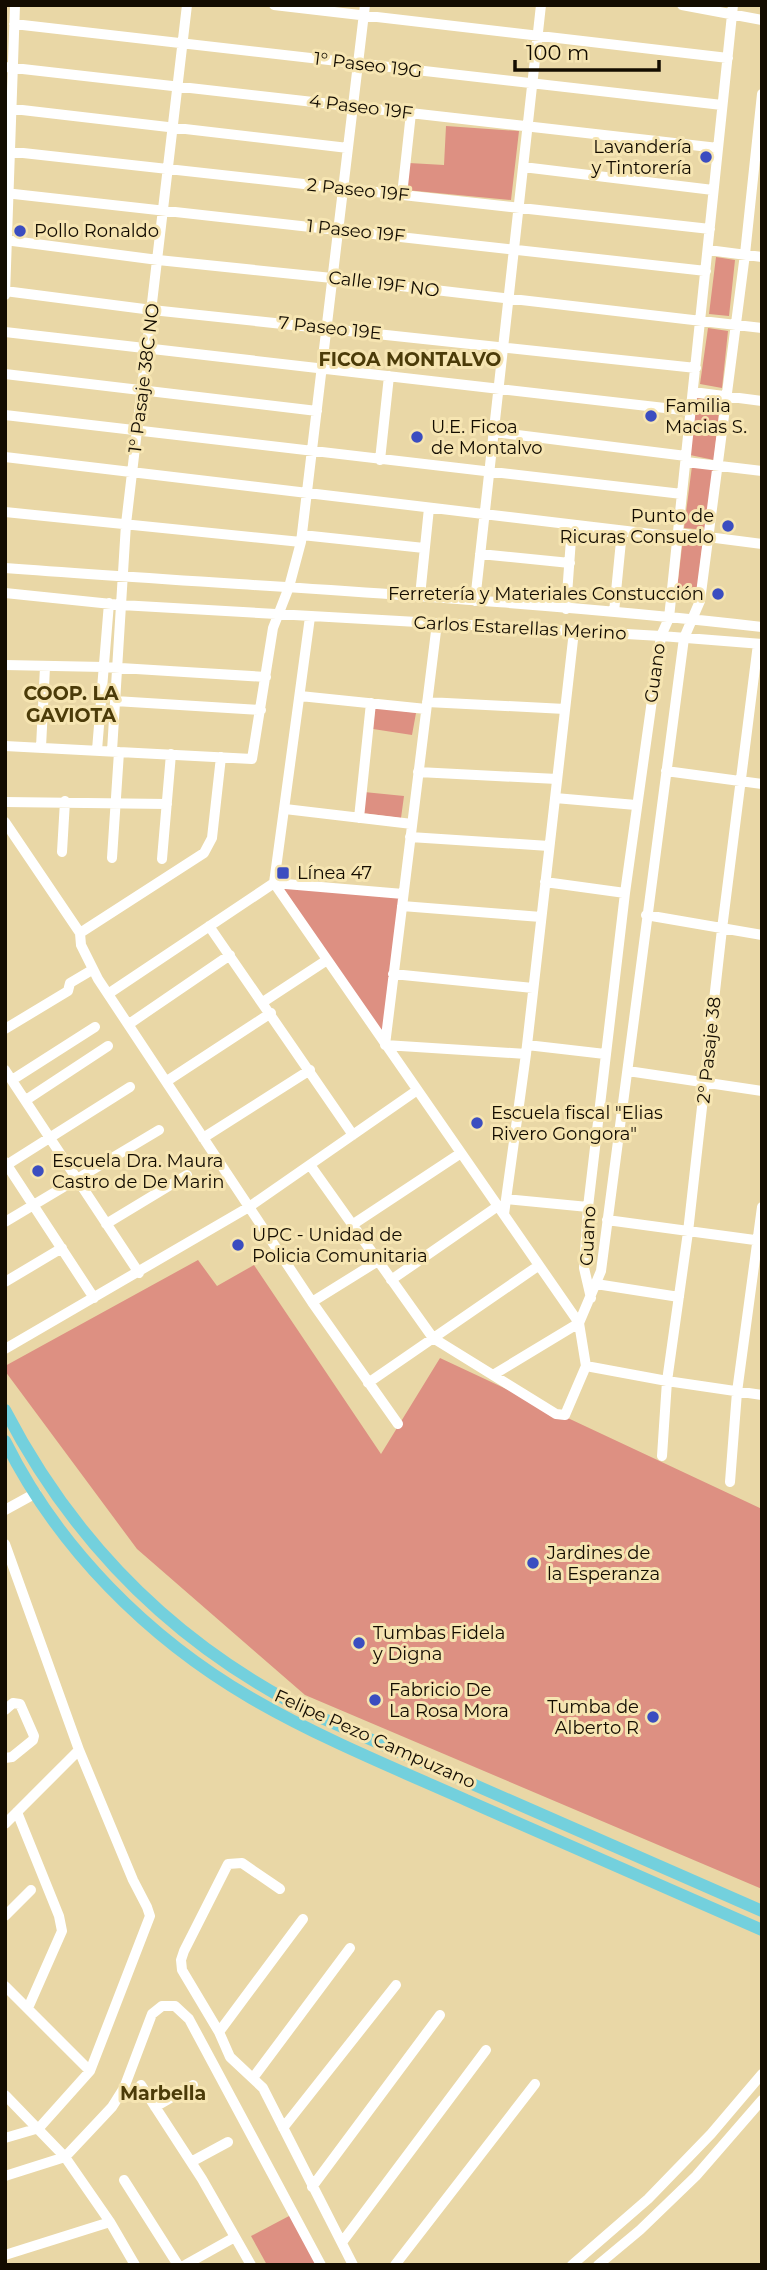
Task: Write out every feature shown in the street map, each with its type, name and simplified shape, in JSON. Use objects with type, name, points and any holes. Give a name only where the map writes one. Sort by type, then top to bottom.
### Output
[{"type":"main road","name":"Felipe Pezo Campuzano","points":[[5,1409],[30,1456],[91,1542],[117,1572],[173,1623],[218,1658],[272,1693],[324,1719],[762,1911]]},
{"type":"main road","name":"Felipe Pezo Campuzano","points":[[5,1441],[75,1550],[125,1602],[183,1652],[248,1697],[325,1738],[762,1930]]},
{"type":"street","points":[[5,293],[8,67],[15,5]]},
{"type":"street","name":"1° Pasaje 38C NO","points":[[112,858],[115,701],[126,524],[187,5]]},
{"type":"street","points":[[274,5],[364,10],[538,36],[728,58]]},
{"type":"street","points":[[475,601],[541,5]]},
{"type":"street","points":[[682,5],[733,9],[762,20]]},
{"type":"street","name":"Guano","points":[[591,1298],[584,1268],[588,1207],[636,805],[661,636],[669,618],[733,9]]},
{"type":"street","points":[[5,746],[252,758],[273,628],[289,587],[302,538],[364,10]]},
{"type":"street","name":"1° Paseo 19G","points":[[14,24],[722,105]]},
{"type":"street","name":"4 Paseo 19F","points":[[8,67],[718,148]]},
{"type":"street","name":"Guano","points":[[591,1298],[601,1271],[684,638],[700,601],[757,181],[762,94]]},
{"type":"street","points":[[8,108],[348,148]]},
{"type":"street","points":[[402,195],[411,113]]},
{"type":"street","name":"2 Paseo 19F","points":[[7,151],[710,229]]},
{"type":"street","points":[[523,167],[713,190]]},
{"type":"street","name":"1 Paseo 19F","points":[[7,193],[706,271]]},
{"type":"street","name":"Calle 19F NO","points":[[6,240],[158,260],[762,328]]},
{"type":"street","points":[[708,250],[762,257]]},
{"type":"street","name":"7 Paseo 19E","points":[[5,293],[696,368]]},
{"type":"street","points":[[5,332],[691,411]]},
{"type":"street","points":[[5,374],[317,411]]},
{"type":"street","points":[[380,460],[388,376]]},
{"type":"street","points":[[693,392],[762,401]]},
{"type":"street","points":[[5,415],[312,453],[682,494]]},
{"type":"street","points":[[494,432],[762,471]]},
{"type":"street","points":[[5,457],[622,531],[708,536],[762,544]]},
{"type":"street","points":[[420,596],[429,508]]},
{"type":"street","points":[[5,512],[424,548]]},
{"type":"street","points":[[566,608],[572,525]]},
{"type":"street","points":[[614,612],[622,531]]},
{"type":"street","points":[[480,554],[570,563]]},
{"type":"street","name":"Carlos Estarellas Merino","points":[[5,568],[420,596],[762,627]]},
{"type":"street","name":"Carlos Estarellas Merino","points":[[5,593],[121,605],[760,644]]},
{"type":"street","points":[[97,750],[109,603]]},
{"type":"street","points":[[310,617],[274,883],[416,1091],[503,1206],[538,1266],[579,1323],[586,1366],[565,1415],[559,1415],[433,1338],[310,1165]]},
{"type":"street","points":[[385,1045],[437,623]]},
{"type":"street","points":[[503,1206],[526,1049],[574,631]]},
{"type":"street","name":"2° Pasaje 38","points":[[662,1456],[667,1381],[688,1232],[740,780],[760,644]]},
{"type":"street","points":[[5,665],[104,667],[266,677]]},
{"type":"street","points":[[41,747],[45,667]]},
{"type":"street","points":[[300,696],[427,706],[565,709]]},
{"type":"street","points":[[115,701],[261,710]]},
{"type":"street","points":[[359,818],[371,703]]},
{"type":"street","points":[[162,859],[171,754]]},
{"type":"street","points":[[80,933],[204,853],[212,838],[221,757]]},
{"type":"street","points":[[666,771],[762,784]]},
{"type":"street","points":[[418,772],[557,779]]},
{"type":"street","points":[[555,798],[636,805]]},
{"type":"street","points":[[62,852],[65,801]]},
{"type":"street","points":[[5,802],[167,804]]},
{"type":"street","points":[[285,809],[412,824]]},
{"type":"street","points":[[5,822],[80,933],[81,945],[92,970],[312,1302],[398,1424]]},
{"type":"street","points":[[410,837],[549,846]]},
{"type":"street","points":[[545,882],[625,893]]},
{"type":"street","points":[[108,994],[274,883],[404,894]]},
{"type":"street","points":[[402,906],[541,917]]},
{"type":"street","points":[[646,915],[762,935]]},
{"type":"street","points":[[209,926],[353,1135]]},
{"type":"street","points":[[129,1024],[230,955]]},
{"type":"street","points":[[263,1002],[327,960]]},
{"type":"street","points":[[5,1029],[68,991],[70,983],[92,970]]},
{"type":"street","points":[[393,974],[533,988]]},
{"type":"street","points":[[167,1081],[271,1013]]},
{"type":"street","points":[[12,1080],[95,1027]]},
{"type":"street","points":[[385,1045],[605,1054]]},
{"type":"street","points":[[26,1100],[108,1046]]},
{"type":"street","points":[[5,1070],[139,1273]]},
{"type":"street","points":[[203,1138],[310,1070]]},
{"type":"street","points":[[628,1071],[762,1091]]},
{"type":"street","points":[[94,1298],[6,1164],[130,1087]]},
{"type":"street","points":[[5,1349],[249,1207],[416,1091]]},
{"type":"street","points":[[5,1222],[159,1130]]},
{"type":"street","points":[[352,1225],[461,1153]]},
{"type":"street","points":[[106,1224],[187,1175]]},
{"type":"street","points":[[391,1280],[503,1206],[588,1207]]},
{"type":"street","points":[[730,1482],[737,1392],[760,1241],[762,1207]]},
{"type":"street","points":[[607,1220],[760,1241]]},
{"type":"street","points":[[5,1282],[62,1248]]},
{"type":"street","points":[[312,1302],[378,1261]]},
{"type":"street","points":[[368,1383],[538,1266]]},
{"type":"street","points":[[596,1284],[679,1297]]},
{"type":"street","points":[[493,1375],[579,1323],[591,1298]]},
{"type":"street","points":[[586,1366],[762,1395]]},
{"type":"street","points":[[5,1510],[36,1493]]},
{"type":"street","points":[[5,1544],[79,1750],[133,1880],[147,1906],[149,1920],[90,2071],[39,2128],[5,2138]]},
{"type":"street","points":[[5,1710],[13,1703],[20,1704],[34,1736],[33,1740],[12,1757],[5,1758]]},
{"type":"street","points":[[5,1824],[79,1750]]},
{"type":"street","points":[[18,1812],[59,1916],[62,1931],[28,2008]]},
{"type":"street","points":[[280,1889],[242,1863],[228,1864],[184,1951],[182,1970],[219,2032],[230,2057],[263,2088],[353,2265]]},
{"type":"street","points":[[5,1916],[32,1890]]},
{"type":"street","points":[[219,2032],[303,1919]]},
{"type":"street","points":[[253,2078],[350,1948]]},
{"type":"street","points":[[284,2128],[396,1984]]},
{"type":"street","points":[[5,1986],[90,2071]]},
{"type":"street","points":[[5,2176],[65,2157],[112,2107],[124,2088],[152,2014],[162,2006],[174,2006],[188,2019],[321,2265]]},
{"type":"street","points":[[312,2187],[440,2015]]},
{"type":"street","points":[[343,2241],[486,2050]]},
{"type":"street","points":[[572,2265],[649,2199],[711,2134],[762,2074]]},
{"type":"street","points":[[395,2265],[535,2084]]},
{"type":"street","points":[[141,2085],[191,2162],[251,2265]]},
{"type":"street","points":[[155,2107],[193,2085]]},
{"type":"street","points":[[5,2095],[65,2157],[110,2222],[135,2265]]},
{"type":"street","points":[[598,2265],[640,2230],[696,2176],[762,2099]]},
{"type":"street","points":[[191,2162],[228,2141]]},
{"type":"street","points":[[124,2180],[178,2265]]},
{"type":"street","points":[[5,2255],[110,2222]]},
{"type":"street","points":[[185,2265],[201,2261],[235,2237]]},
{"type":"shaded area","points":[[446,126],[519,131],[511,200],[406,190],[409,163],[444,165]]},
{"type":"shaded area","points":[[716,257],[735,260],[729,316],[709,314]]},
{"type":"shaded area","points":[[708,328],[728,331],[722,388],[700,384]]},
{"type":"shaded area","points":[[696,398],[720,401],[714,460],[690,455]]},
{"type":"shaded area","points":[[692,466],[713,469],[705,530],[684,528]]},
{"type":"shaded area","points":[[683,538],[703,540],[696,601],[676,598]]},
{"type":"shaded area","points":[[375,707],[416,713],[412,735],[373,729]]},
{"type":"shaded area","points":[[364,792],[404,796],[401,818],[362,813]]},
{"type":"shaded area","points":[[282,886],[400,896],[382,1036]]},
{"type":"shaded area","points":[[198,1260],[217,1286],[254,1265],[381,1454],[440,1358],[762,1509],[762,1889],[305,1695],[137,1549],[5,1371],[5,1366]]},
{"type":"shaded area","points":[[291,2215],[317,2265],[267,2265],[251,2236]]},
{"type":"place","name":"Lavandería y Tintorería","points":[[706,157]]},
{"type":"place","name":"Pollo Ronaldo","points":[[20,231]]},
{"type":"place","name":"Familia Macias S.","points":[[651,416]]},
{"type":"place","name":"U.E. Ficoa de Montalvo","points":[[417,437]]},
{"type":"place","name":"Punto de Ricuras Consuelo","points":[[728,526]]},
{"type":"place","name":"Ferretería y Materiales Constucción","points":[[718,594]]},
{"type":"place","name":"Línea 47","points":[[283,873]]},
{"type":"place","name":"Escuela fiscal \"Elias Rivero Gongora\"","points":[[477,1123]]},
{"type":"place","name":"Escuela Dra. Maura Castro de De Marin","points":[[38,1171]]},
{"type":"place","name":"UPC - Unidad de Policia Comunitaria","points":[[238,1245]]},
{"type":"place","name":"Jardines de la Esperanza","points":[[533,1563]]},
{"type":"place","name":"Tumbas Fidela y Digna","points":[[359,1643]]},
{"type":"place","name":"Fabricio De La Rosa Mora","points":[[375,1700]]},
{"type":"place","name":"Tumba de Alberto R","points":[[653,1717]]},
{"type":"district","name":"FICOA MONTALVO","points":[[410,359]]},
{"type":"district","name":"COOP. LA GAVIOTA","points":[[71,704]]},
{"type":"district","name":"Marbella","points":[[163,2093]]}]
